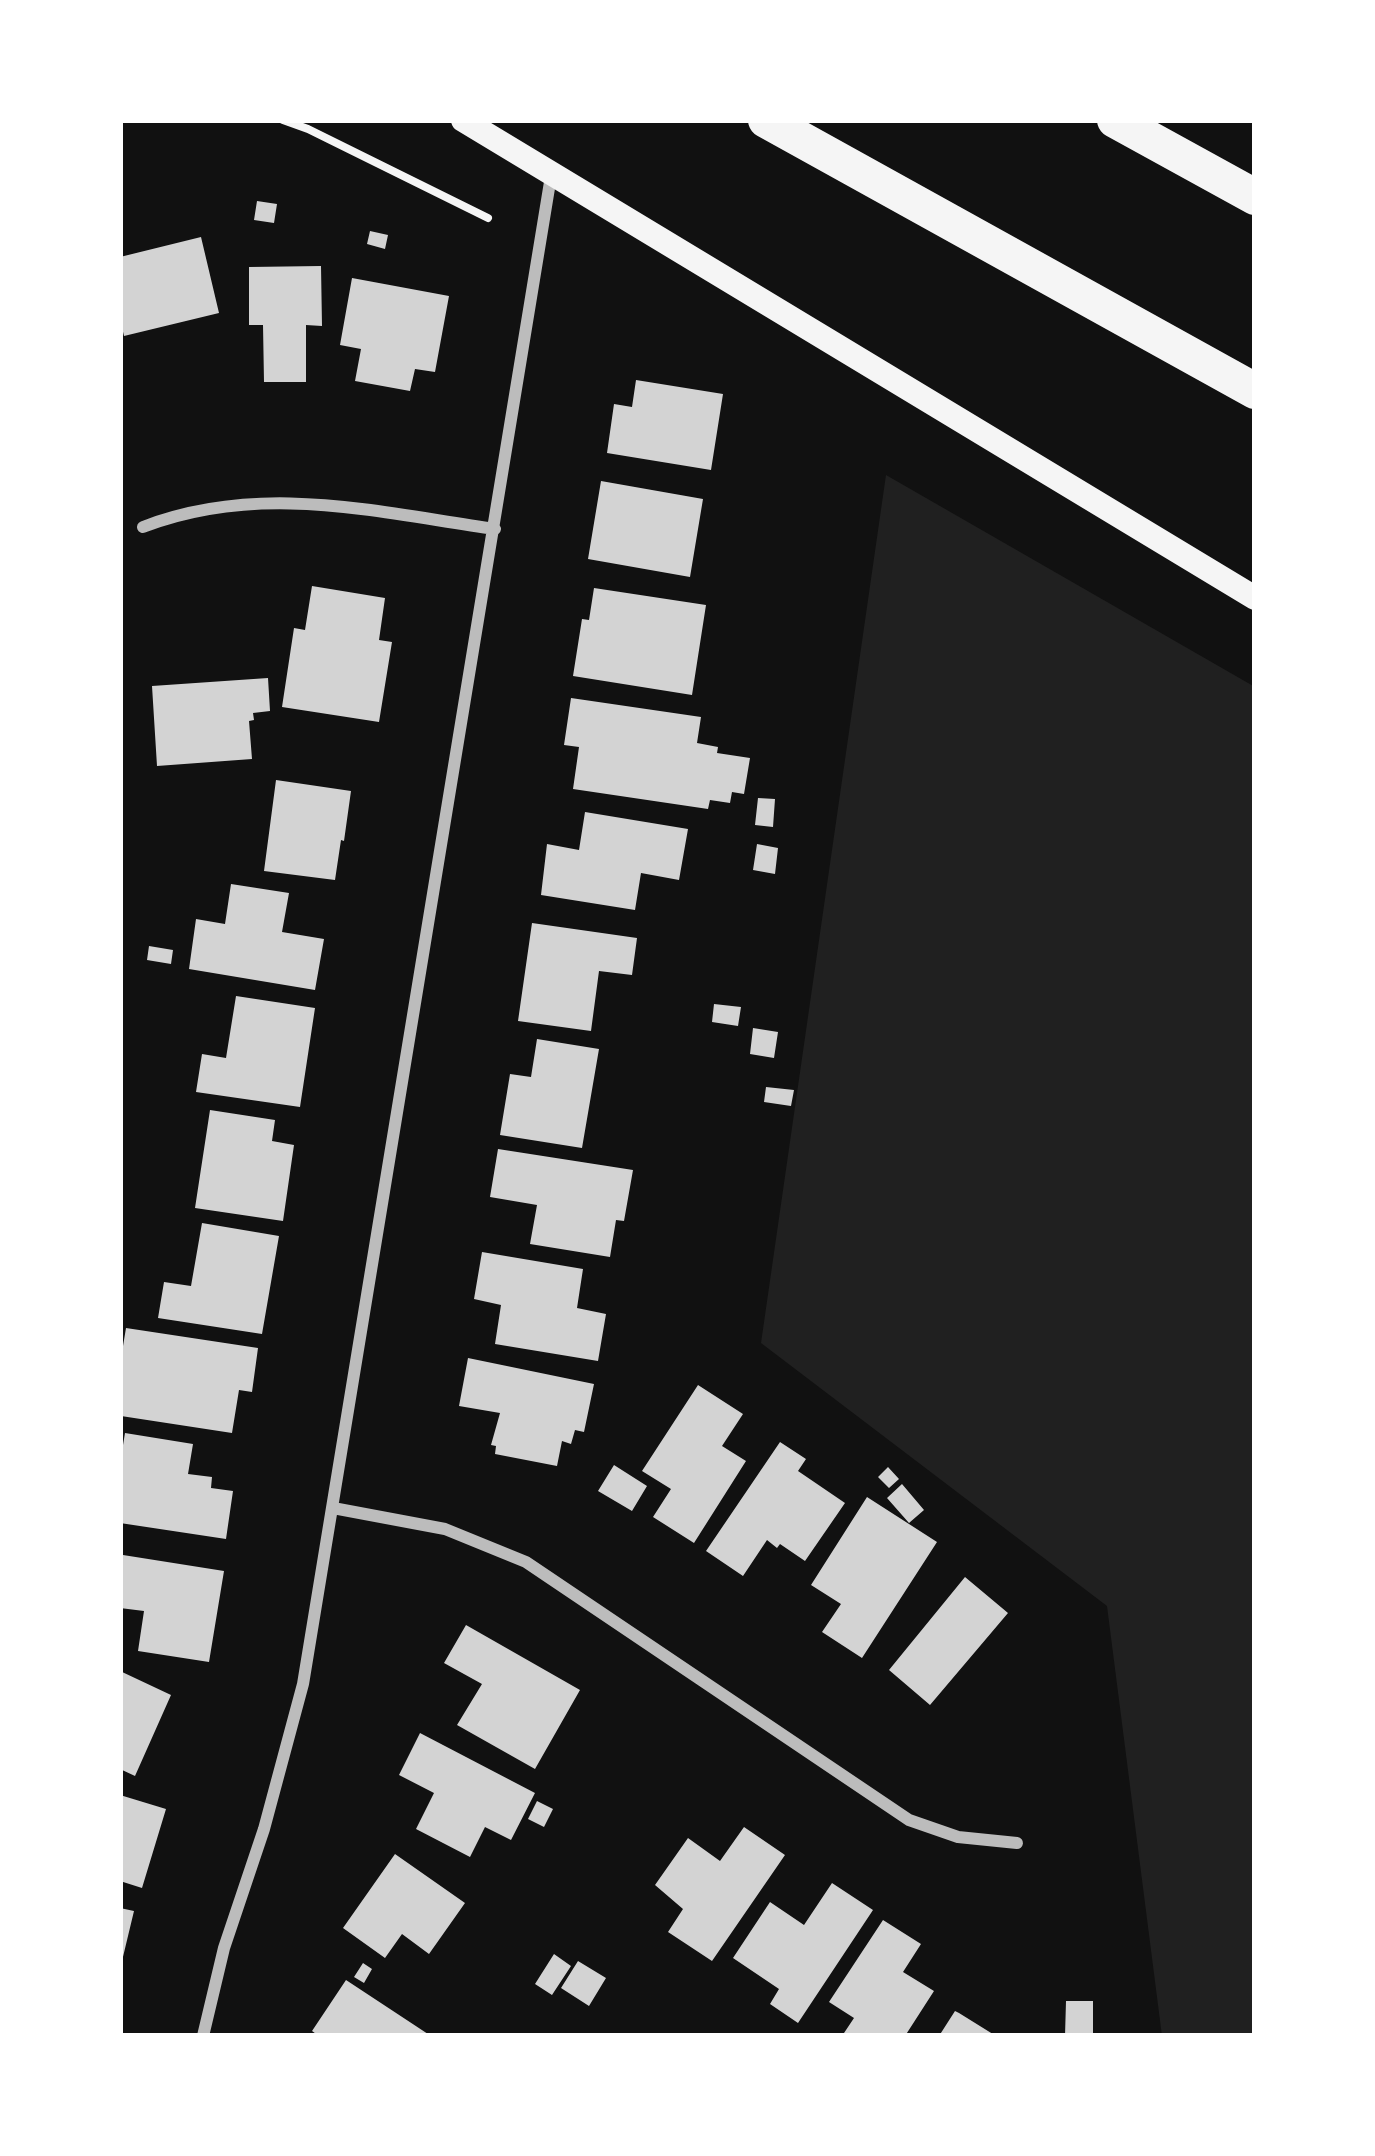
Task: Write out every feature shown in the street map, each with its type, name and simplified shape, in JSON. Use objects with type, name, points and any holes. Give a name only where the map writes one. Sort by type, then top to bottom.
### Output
[{"type":"highway","points":[[766,120],[1255,391]]},
{"type":"highway","points":[[1115,120],[1255,197]]},
{"type":"main road","points":[[463,120],[1255,598]]},
{"type":"street","points":[[203,2036],[224,1948],[264,1829],[303,1684],[552,173]]},
{"type":"street","points":[[143,526],[213,506],[306,502],[495,529]]},
{"type":"street","points":[[333,1508],[445,1528],[526,1562],[909,1820],[958,1838],[1017,1843]]},
{"type":"path","points":[[283,120],[488,218]]},
{"type":"shaded area","points":[[886,475],[1255,687],[1255,2036],[1162,2036],[1107,1606],[761,1343]]},
{"type":"building","points":[[257,201],[277,204],[274,223],[254,220]]},
{"type":"building","points":[[370,231],[388,235],[385,249],[367,244]]},
{"type":"building","points":[[201,237],[219,313],[124,336],[120,257]]},
{"type":"building","points":[[321,266],[322,326],[306,325],[306,382],[264,382],[263,325],[249,325],[249,267]]},
{"type":"building","points":[[352,278],[449,296],[435,372],[415,369],[410,391],[355,381],[361,349],[340,345]]},
{"type":"building","points":[[636,380],[723,394],[711,470],[607,453],[614,404],[632,407]]},
{"type":"building","points":[[601,481],[703,499],[690,577],[588,559]]},
{"type":"building","points":[[312,586],[385,598],[379,640],[392,642],[379,722],[282,707],[294,628],[305,630]]},
{"type":"building","points":[[594,588],[706,605],[692,695],[573,676],[582,619],[589,620]]},
{"type":"building","points":[[268,678],[270,711],[253,713],[254,720],[249,721],[252,759],[157,766],[152,686]]},
{"type":"building","points":[[571,698],[701,717],[697,743],[718,747],[717,753],[750,758],[744,794],[732,792],[730,803],[710,800],[708,809],[573,789],[579,747],[564,745]]},
{"type":"building","points":[[276,780],[351,791],[335,880],[264,871]]},
{"type":"building","points":[[758,798],[775,799],[773,827],[755,825]]},
{"type":"building","points":[[585,812],[688,829],[679,880],[641,873],[635,910],[541,895],[547,844],[579,850]]},
{"type":"building","points":[[757,844],[778,848],[775,874],[753,870]]},
{"type":"building","points":[[231,884],[289,893],[282,932],[324,939],[315,990],[189,969],[196,919],[225,924]]},
{"type":"building","points":[[532,923],[637,938],[632,975],[599,971],[591,1031],[518,1021]]},
{"type":"building","points":[[149,946],[173,950],[171,964],[147,960]]},
{"type":"building","points":[[236,996],[315,1008],[300,1107],[196,1092],[202,1054],[226,1058]]},
{"type":"building","points":[[714,1004],[741,1007],[738,1026],[712,1022]]},
{"type":"building","points":[[753,1028],[778,1032],[774,1058],[750,1054]]},
{"type":"building","points":[[537,1039],[599,1049],[582,1148],[500,1135],[510,1074],[531,1077]]},
{"type":"building","points":[[766,1087],[794,1090],[791,1106],[764,1102]]},
{"type":"building","points":[[210,1110],[275,1120],[272,1141],[294,1145],[283,1221],[195,1208]]},
{"type":"building","points":[[498,1149],[633,1170],[624,1221],[616,1220],[610,1257],[530,1244],[537,1205],[490,1197]]},
{"type":"building","points":[[202,1223],[279,1236],[262,1334],[158,1318],[164,1282],[191,1286]]},
{"type":"building","points":[[482,1252],[583,1269],[577,1308],[606,1314],[598,1361],[495,1344],[501,1305],[474,1299]]},
{"type":"building","points":[[126,1328],[258,1348],[252,1392],[239,1390],[232,1433],[121,1416],[120,1352]]},
{"type":"building","points":[[468,1358],[594,1384],[584,1432],[575,1430],[571,1444],[562,1441],[557,1466],[495,1454],[496,1446],[491,1445],[500,1413],[459,1406]]},
{"type":"building","points":[[698,1385],[743,1414],[722,1446],[746,1461],[694,1543],[653,1517],[671,1489],[642,1471]]},
{"type":"building","points":[[125,1433],[193,1444],[188,1474],[212,1477],[211,1488],[233,1491],[226,1539],[120,1523]]},
{"type":"building","points":[[780,1442],[806,1459],[798,1471],[845,1503],[805,1561],[767,1540],[743,1576],[706,1551]]},
{"type":"building","points":[[614,1465],[647,1486],[632,1511],[598,1491]]},
{"type":"building","points":[[888,1467],[899,1479],[889,1488],[878,1477]]},
{"type":"building","points":[[902,1484],[924,1510],[909,1523],[887,1498]]},
{"type":"building","points":[[867,1497],[937,1542],[862,1658],[822,1632],[841,1604],[811,1585]]},
{"type":"building","points":[[123,1555],[224,1571],[209,1662],[138,1651],[144,1611],[120,1608]]},
{"type":"building","points":[[965,1577],[1008,1613],[930,1705],[889,1670]]},
{"type":"building","points":[[466,1625],[580,1690],[535,1769],[457,1725],[482,1684],[444,1663]]},
{"type":"building","points":[[120,1671],[171,1695],[135,1776],[120,1769]]},
{"type":"building","points":[[420,1733],[535,1793],[511,1840],[485,1827],[470,1857],[416,1829],[434,1793],[399,1775]]},
{"type":"building","points":[[120,1795],[166,1809],[142,1888],[120,1881]]},
{"type":"building","points":[[537,1801],[553,1809],[544,1827],[528,1819]]},
{"type":"building","points":[[744,1827],[785,1855],[712,1961],[668,1932],[683,1909],[655,1885],[688,1838],[720,1861]]},
{"type":"building","points":[[395,1854],[465,1903],[429,1954],[402,1934],[385,1958],[343,1928]]},
{"type":"building","points":[[832,1883],[873,1910],[798,2023],[770,2004],[779,1989],[733,1958],[770,1902],[804,1925]]},
{"type":"building","points":[[120,1908],[134,1911],[122,1961],[120,1961]]},
{"type":"building","points":[[883,1920],[921,1944],[903,1972],[934,1991],[905,2036],[842,2036],[854,2018],[829,2002]]},
{"type":"building","points":[[554,1954],[571,1966],[552,1995],[535,1984]]},
{"type":"building","points":[[578,1961],[606,1978],[589,2006],[561,1988]]},
{"type":"building","points":[[363,1963],[372,1969],[364,1983],[354,1977]]},
{"type":"building","points":[[346,1980],[431,2036],[319,2036],[312,2031]]},
{"type":"building","points":[[1066,2001],[1093,2001],[1093,2036],[1065,2036]]},
{"type":"building","points":[[955,2011],[959,2013],[996,2036],[939,2036]]}]
